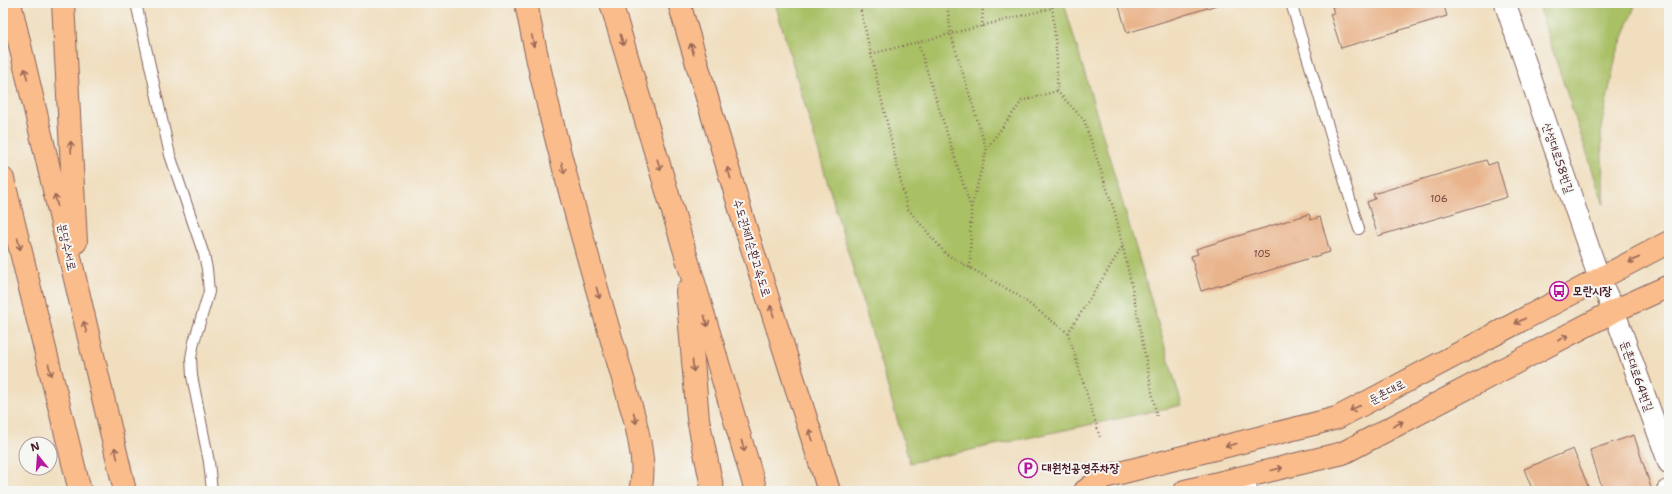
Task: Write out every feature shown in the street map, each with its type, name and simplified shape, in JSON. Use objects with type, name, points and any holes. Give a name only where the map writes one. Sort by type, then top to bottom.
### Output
[{"type":"main road","name":"분당수서로","points":[[10,3],[78,297],[125,491]]},
{"type":"main road","points":[[63,3],[78,297]]},
{"type":"main road","points":[[526,3],[544,94],[565,174],[635,420],[642,458],[640,491]]},
{"type":"main road","points":[[611,3],[756,491]]},
{"type":"main road","name":"수도권제1순환고속도로","points":[[679,3],[745,226],[826,481]]},
{"type":"main road","points":[[3,179],[80,491]]},
{"type":"main road","name":"둔촌대로","points":[[1086,491],[1104,477],[1337,418],[1669,242]]},
{"type":"main road","points":[[683,244],[698,419],[713,491]]},
{"type":"main road","points":[[1185,491],[1244,484],[1343,453],[1614,311],[1669,286]]},
{"type":"street","name":"산성대로58번길","points":[[1505,3],[1599,278],[1614,311]]},
{"type":"street","name":"둔촌대로64번길","points":[[1614,311],[1669,463]]},
{"type":"lane","points":[[136,3],[170,155],[204,256],[207,270],[209,292],[194,342],[192,376],[209,462],[212,491]]},
{"type":"lane","points":[[1291,3],[1359,229]]},
{"type":"path","points":[[860,3],[907,208],[946,254],[1016,294],[1068,333],[1100,437]]},
{"type":"path","points":[[948,3],[951,35],[987,148]]},
{"type":"path","points":[[982,26],[983,3]]},
{"type":"path","points":[[1052,3],[1057,61],[1057,91],[1084,120],[1115,213],[1123,246],[1157,418]]},
{"type":"path","points":[[871,54],[951,35],[1052,8]]},
{"type":"path","points":[[918,43],[971,209]]},
{"type":"path","points":[[970,268],[971,209],[987,148],[1022,101],[1057,91]]},
{"type":"path","points":[[1068,333],[1123,246]]},
{"type":"green space","points":[[775,3],[1064,3],[1182,405],[910,463]]},
{"type":"green space","points":[[1537,3],[1636,3],[1616,56],[1601,128],[1604,205]]},
{"type":"building","points":[[1118,3],[1223,3],[1127,33]]},
{"type":"building","points":[[1346,3],[1443,3],[1447,16],[1341,48],[1330,14],[1334,13],[1332,7]]},
{"type":"building","points":[[1486,160],[1488,165],[1497,162],[1507,197],[1378,236],[1367,202],[1375,199],[1373,194]]},
{"type":"building","points":[[1309,214],[1311,220],[1320,217],[1330,252],[1201,291],[1191,256],[1198,254],[1196,249]]},
{"type":"building","points":[[1634,435],[1652,491],[1603,491],[1590,450]]},
{"type":"building","points":[[1573,449],[1590,491],[1533,491],[1524,469]]},
{"type":"place","name":"모란시장","points":[[1559,291]]},
{"type":"place","name":"대원천공영주차장","points":[[1028,468]]}]
